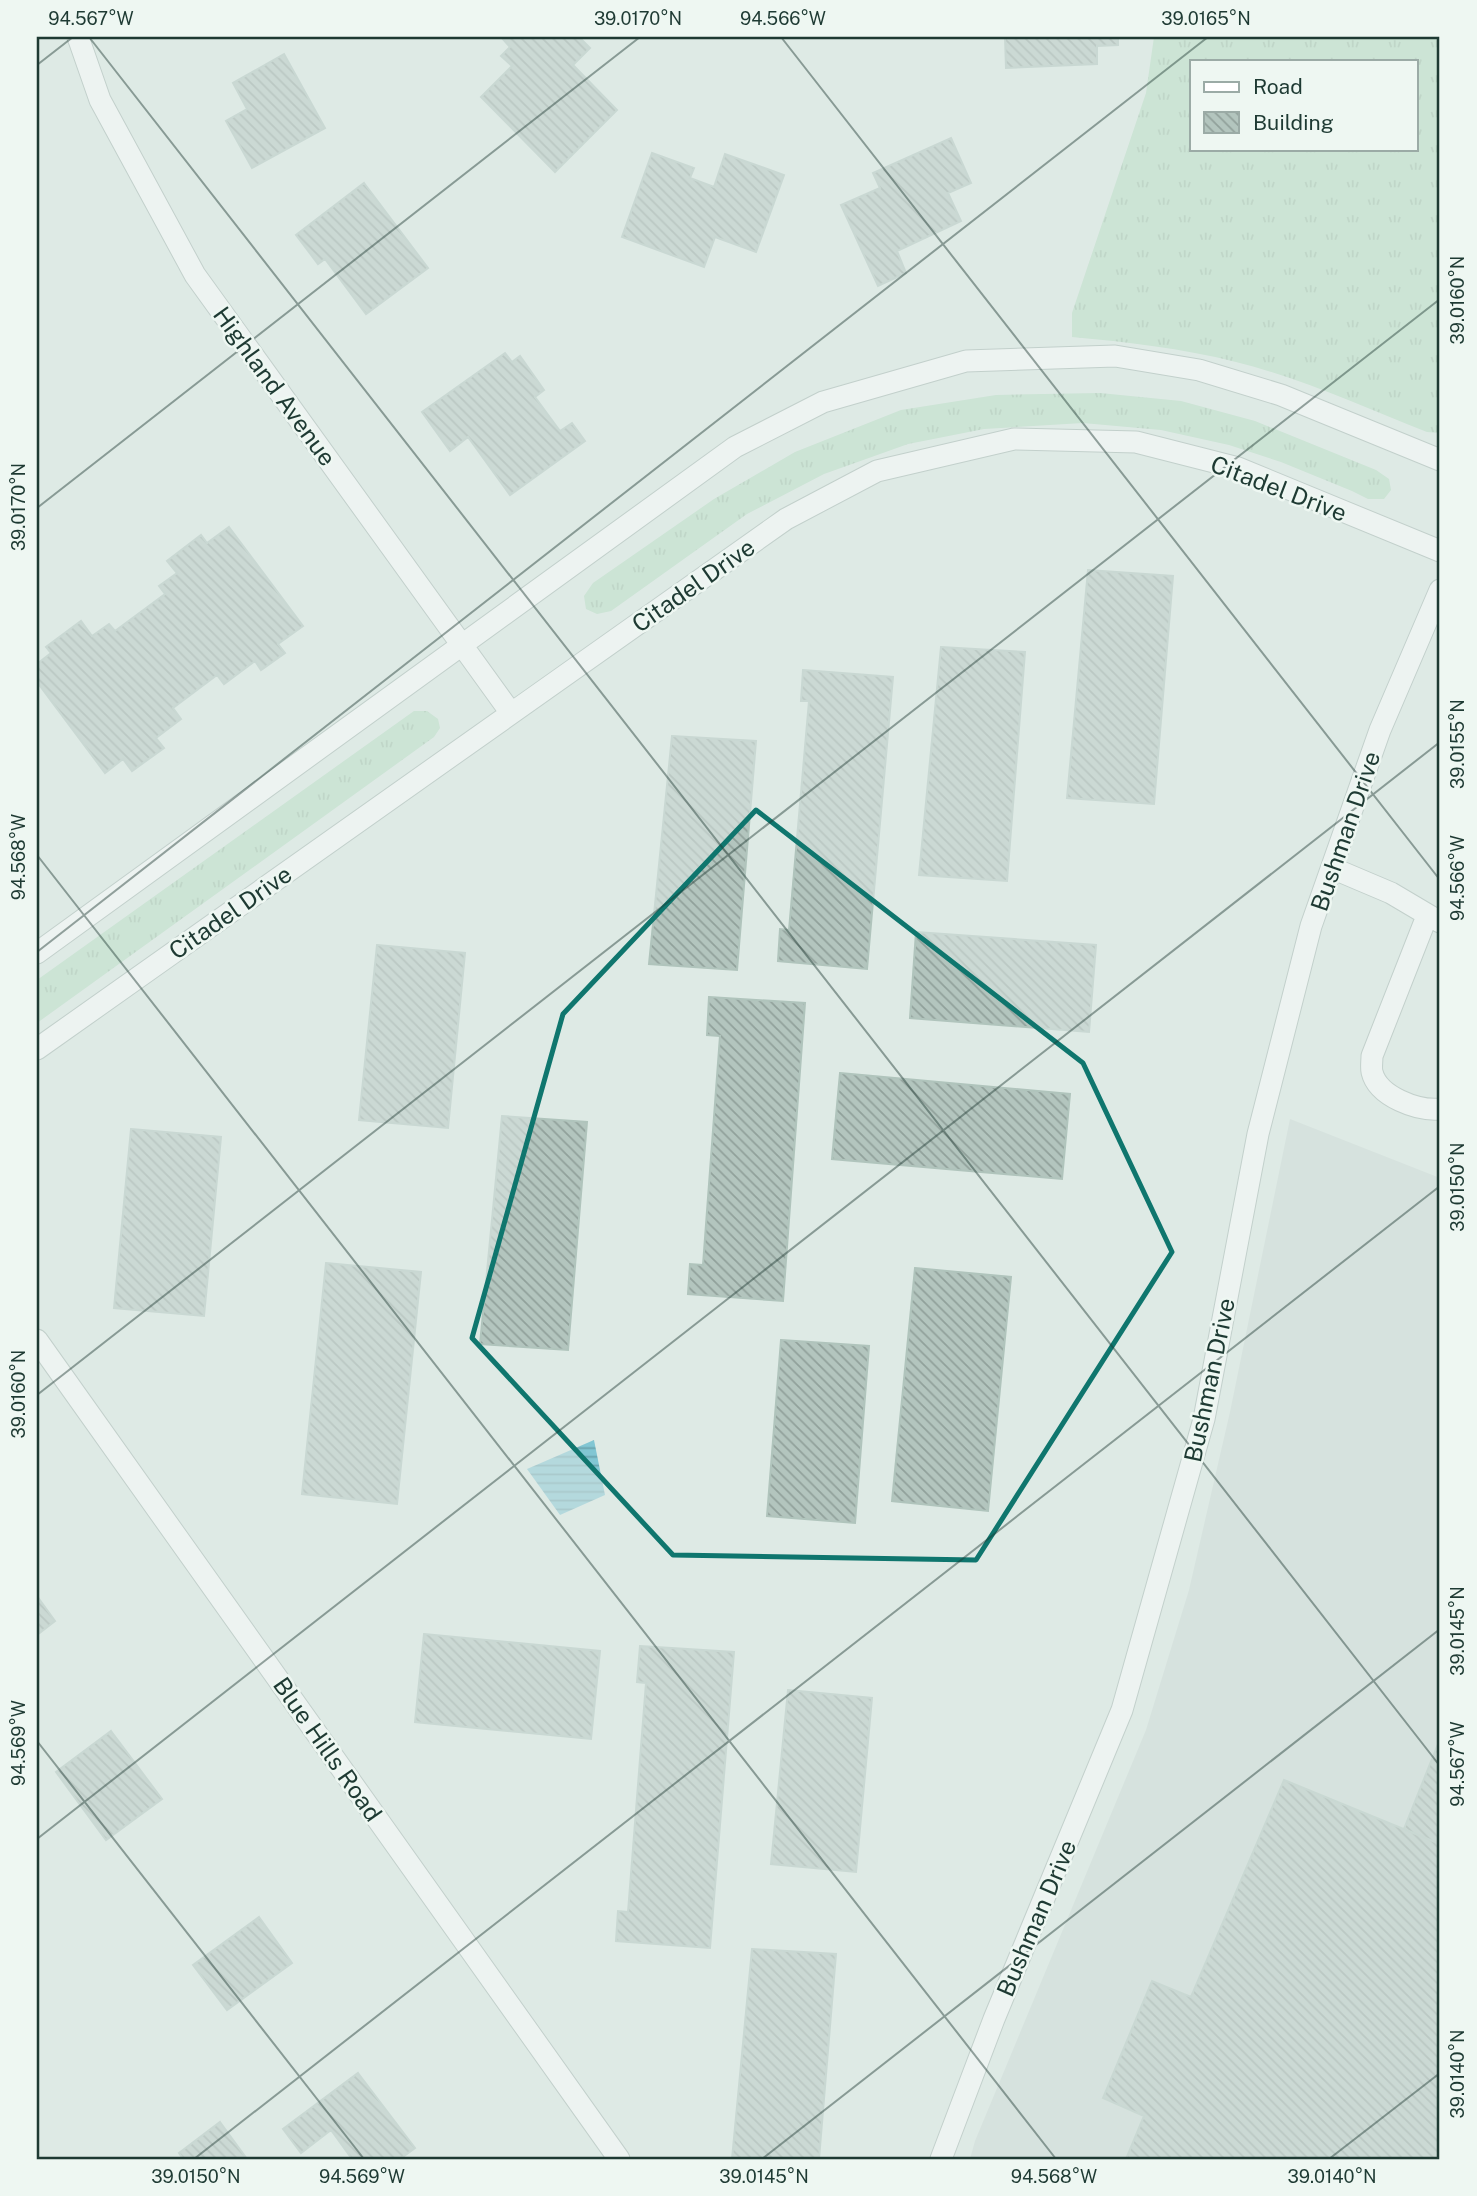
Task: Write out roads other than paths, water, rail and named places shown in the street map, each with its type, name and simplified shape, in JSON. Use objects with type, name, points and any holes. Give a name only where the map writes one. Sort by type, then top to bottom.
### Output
[{"type":"street","name":"Highland Avenue","points":[[78,37],[100,100],[195,275],[511,713]]},
{"type":"street","points":[[37,954],[735,447],[823,401],[966,361],[1115,356],[1199,370],[1281,395],[1440,460]]},
{"type":"street","name":"Citadel Drive","points":[[37,1049],[786,519],[877,471],[1014,439],[1136,442],[1238,468],[1440,551]]},
{"type":"street","name":"Bushman Drive","points":[[941,2159],[994,2018],[1122,1710],[1139,1658],[1204,1419],[1258,1133],[1311,926],[1380,730],[1440,590]]},
{"type":"street","points":[[1332,868],[1391,893],[1433,919],[1372,1056],[1372,1073],[1387,1093],[1412,1107],[1440,1109]]},
{"type":"street","name":"Blue Hills Road","points":[[37,1340],[619,2159]]},
{"type":"water","points":[[594,1440],[605,1495],[560,1515],[527,1469]]}]
